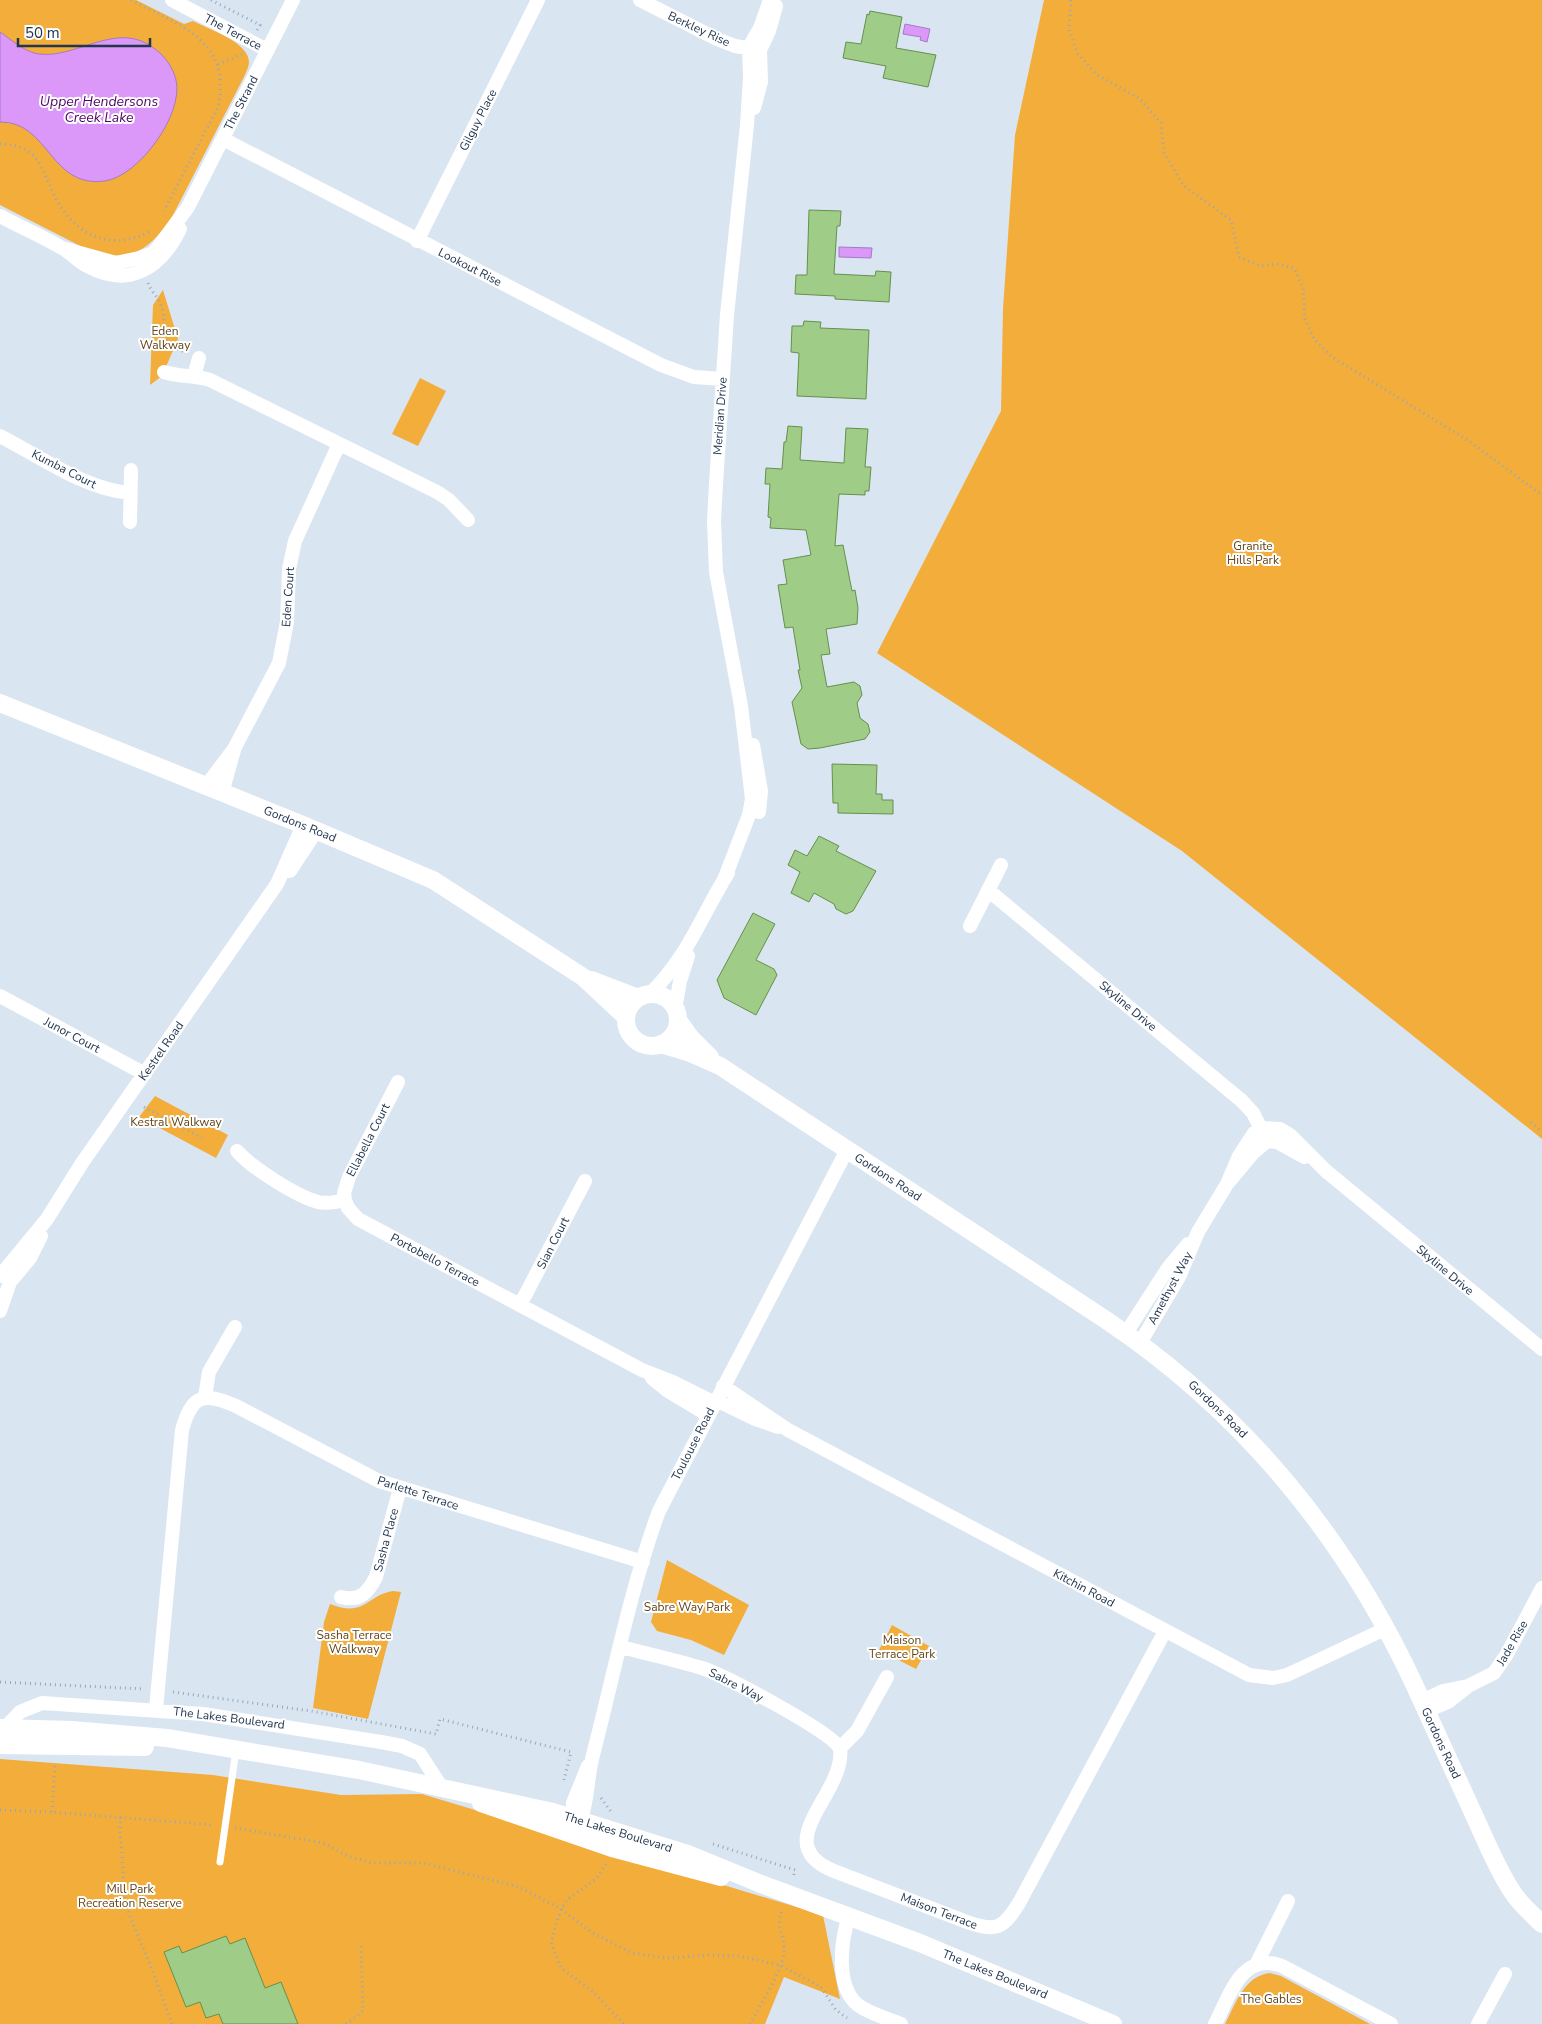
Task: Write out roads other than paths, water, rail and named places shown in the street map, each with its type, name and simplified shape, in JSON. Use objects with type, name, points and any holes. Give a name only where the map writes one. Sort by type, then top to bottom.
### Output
[{"type":"street","name":"The Terrace","points":[[172,0],[267,50]]},
{"type":"street","name":"The Strand","points":[[0,216],[62,248],[102,273],[125,275],[144,271],[155,264],[172,247],[188,207],[293,0]]},
{"type":"street","name":"Gilguy Place","points":[[417,241],[538,0]]},
{"type":"street","name":"Berkley Rise","points":[[640,0],[717,39],[735,46],[755,49]]},
{"type":"street","points":[[755,49],[770,0]]},
{"type":"street","name":"Meridian Drive","points":[[644,996],[668,976],[692,941],[724,880],[749,815],[752,799],[741,706],[719,598],[714,548],[733,242],[747,125],[750,78],[755,49],[774,17],[776,0]]},
{"type":"street","name":"Lookout Rise","points":[[223,139],[661,366],[694,377],[723,379]]},
{"type":"street","name":"The Strand","points":[[62,248],[111,262],[127,262],[140,258],[159,246],[188,207]]},
{"type":"street","points":[[194,355],[194,376]]},
{"type":"street","points":[[164,372],[210,380],[437,492],[454,504],[468,520]]},
{"type":"street","name":"Kumba Court","points":[[0,436],[90,483],[115,492],[130,493]]},
{"type":"street","name":"Eden Court","points":[[214,789],[278,663],[286,630],[289,569],[295,541],[339,444]]},
{"type":"street","points":[[130,522],[131,470]]},
{"type":"street","name":"Gordons Road","points":[[0,703],[310,828],[433,880],[583,977],[626,1017]]},
{"type":"street","name":"Kestrel Road","points":[[0,1311],[3,1276],[47,1218],[64,1190],[277,884],[310,828]]},
{"type":"street","points":[[970,926],[1001,865]]},
{"type":"street","name":"Skyline Drive","points":[[988,890],[1242,1101],[1264,1135],[1287,1146],[1326,1171],[1542,1349]]},
{"type":"street","name":"Meridian Drive","points":[[676,1014],[680,981],[692,941]]},
{"type":"street","name":"Gordons Road","points":[[583,977],[644,996]]},
{"type":"street","name":"Junor Court","points":[[0,996],[145,1074]]},
{"type":"street","points":[[644,996],[665,998],[676,1014],[673,1035],[661,1044],[646,1045],[639,1042],[628,1032],[626,1017],[628,1009],[644,996]]},
{"type":"street","name":"Gordons Road","points":[[676,1014],[699,1047],[720,1066],[1133,1338],[1191,1383],[1247,1436],[1274,1466],[1331,1538],[1387,1628],[1503,1876],[1520,1901],[1540,1921]]},
{"type":"street","name":"Gordons Road","points":[[661,1044],[688,1052],[720,1066]]},
{"type":"street","name":"Ellabella Court","points":[[345,1200],[344,1193],[349,1177],[398,1082]]},
{"type":"street","name":"Amethyst Way","points":[[1133,1338],[1179,1277],[1198,1232],[1227,1184],[1253,1153],[1264,1135]]},
{"type":"street","name":"Toulouse Road","points":[[575,1825],[578,1785],[592,1759],[643,1562],[659,1511],[847,1150]]},
{"type":"street","points":[[236,1151],[256,1170],[311,1199],[327,1203],[345,1200]]},
{"type":"street","name":"Sian Court","points":[[520,1305],[585,1181]]},
{"type":"street","name":"Portobello Terrace","points":[[345,1200],[348,1208],[358,1219],[642,1370],[673,1382],[713,1406]]},
{"type":"street","points":[[156,1709],[182,1430],[190,1407],[195,1401],[205,1397],[209,1372],[235,1327]]},
{"type":"street","name":"Kitchin Road","points":[[723,1386],[788,1430],[1249,1675],[1273,1678],[1287,1675],[1387,1628]]},
{"type":"street","name":"Parlette Terrace","points":[[205,1397],[223,1400],[236,1406],[364,1474],[400,1488],[643,1562]]},
{"type":"street","name":"Kitchin Road","points":[[713,1406],[788,1430]]},
{"type":"street","name":"Sasha Place","points":[[341,1597],[348,1600],[358,1598],[371,1588],[376,1577],[400,1488]]},
{"type":"street","name":"Jade Rise","points":[[1424,1706],[1448,1702],[1468,1686],[1494,1674],[1542,1588]]},
{"type":"street","name":"Maison Terrace","points":[[840,1748],[840,1764],[836,1775],[807,1832],[806,1846],[808,1854],[822,1866],[834,1871],[983,1927],[997,1927],[1011,1917],[1019,1903],[1165,1631]]},
{"type":"street","name":"Sabre Way","points":[[621,1647],[703,1669],[722,1677],[818,1729],[835,1741],[840,1748]]},
{"type":"street","points":[[840,1748],[857,1731],[887,1677]]},
{"type":"street","name":"The Lakes Boulevard","points":[[1,1734],[20,1712],[42,1703],[156,1709],[304,1728],[402,1746],[420,1754],[442,1788]]},
{"type":"street","name":"The Lakes Boulevard","points":[[1,1734],[230,1749],[359,1770],[513,1802],[575,1825],[688,1854],[761,1884],[974,1965],[1113,2024]]},
{"type":"street","name":"The Lakes Boulevard","points":[[575,1825],[612,1848],[714,1875],[761,1884]]},
{"type":"street","points":[[1215,2024],[1244,1972],[1257,1963],[1288,1901]]},
{"type":"street","points":[[848,1916],[841,1949],[847,1989],[851,1998],[858,2005],[901,2024]]},
{"type":"street","points":[[1257,1963],[1274,1963],[1282,1966],[1391,2024]]},
{"type":"street","points":[[1478,2024],[1505,1974]]},
{"type":"lane","points":[[220,1862],[230,1749]]},
{"type":"water","points":[[905,24],[930,29],[927,42],[920,40],[921,37],[903,34]]},
{"type":"water","name":"Upper Hendersons Creek Lake","points":[[0,32],[23,48],[39,54],[53,54],[97,42],[127,38],[141,41],[159,52],[173,71],[177,94],[166,126],[145,156],[118,177],[105,181],[87,181],[72,175],[61,166],[29,132],[16,125],[0,122]]},
{"type":"water","points":[[839,247],[872,248],[871,258],[839,257]]},
{"type":"park label","name":"Eden Walkway","points":[[165,338]]},
{"type":"park label","name":"Granite Hills Park","points":[[1253,553]]},
{"type":"park label","name":"Kestral Walkway","points":[[176,1122]]},
{"type":"park label","name":"Sabre Way Park","points":[[687,1607]]},
{"type":"park label","name":"Sasha Terrace Walkway","points":[[354,1642]]},
{"type":"park label","name":"Maison Terrace Park","points":[[902,1647]]},
{"type":"park label","name":"Mill Park Recreation Reserve","points":[[130,1896]]},
{"type":"park label","name":"The Gables","points":[[1271,1999]]}]
